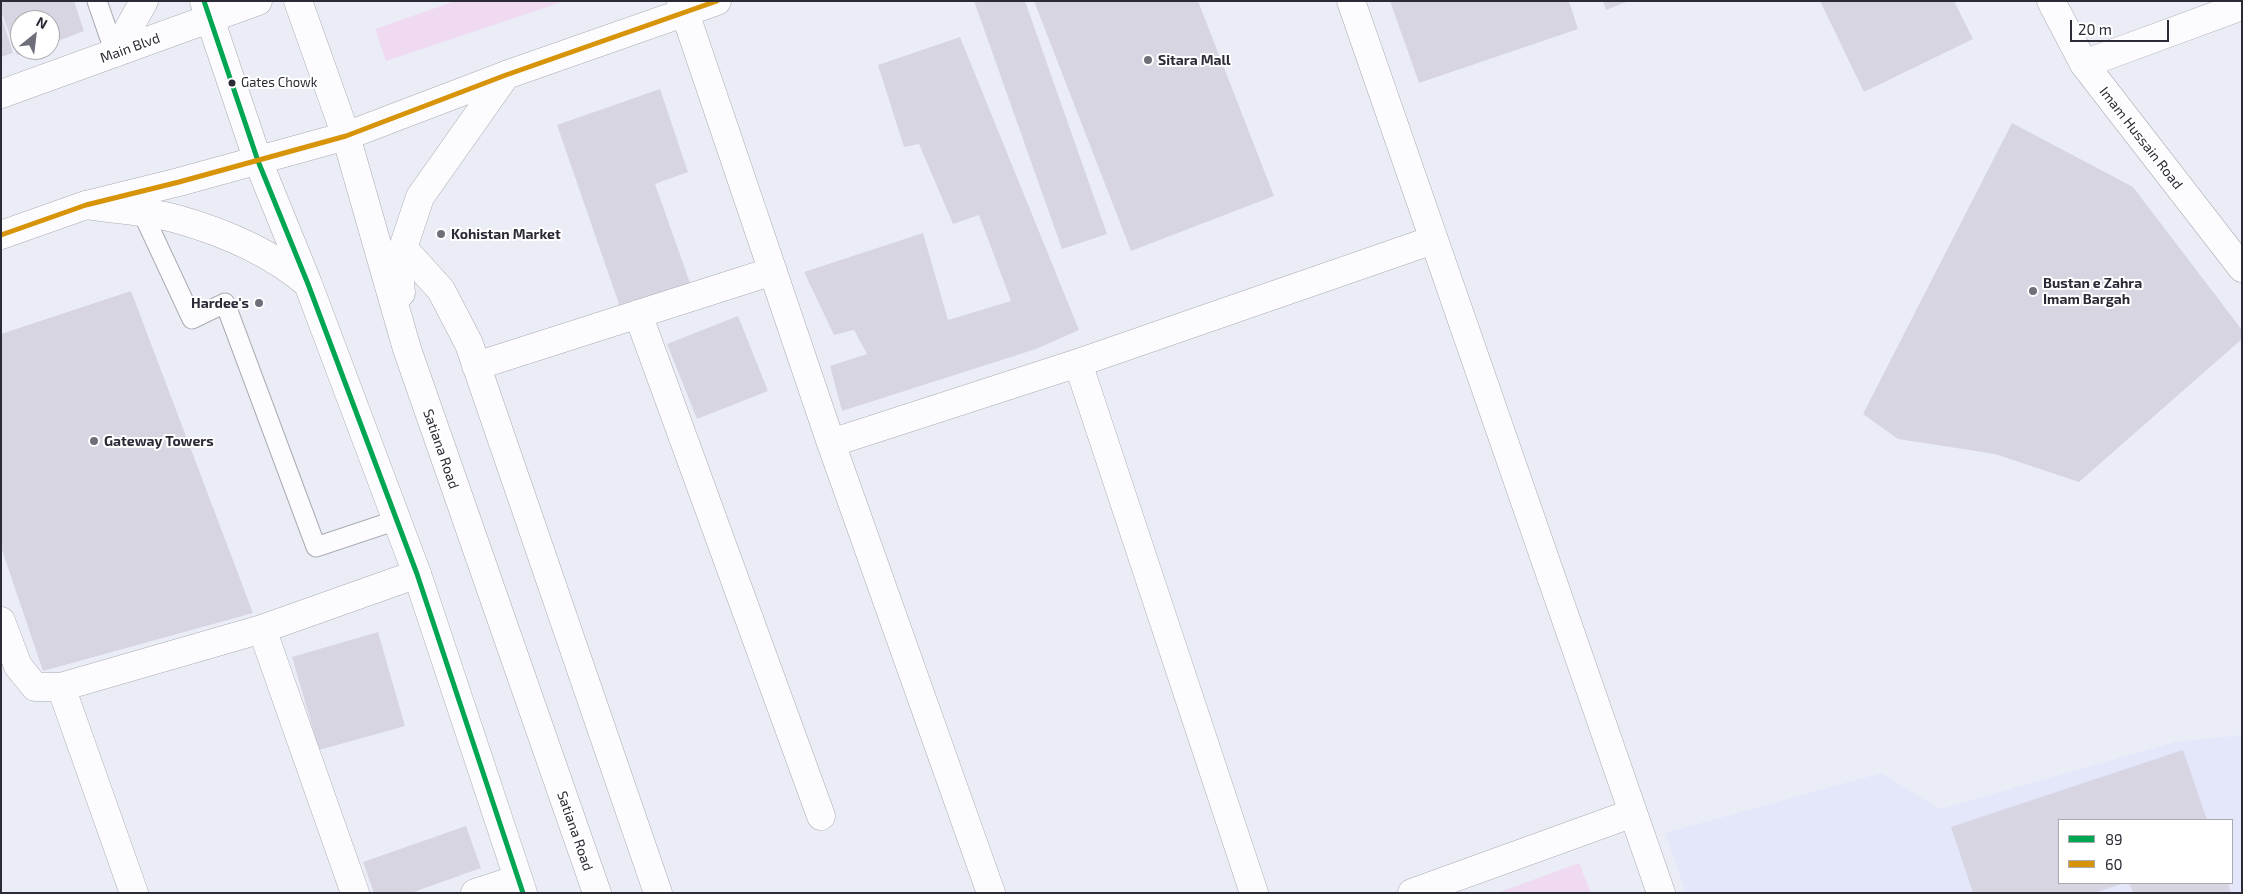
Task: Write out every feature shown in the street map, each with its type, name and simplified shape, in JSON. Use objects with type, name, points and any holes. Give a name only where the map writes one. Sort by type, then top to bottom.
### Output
[{"type":"street","points":[[115,53],[144,1]]},
{"type":"street","name":"Main Blvd","points":[[1,94],[115,53],[208,10],[258,1]]},
{"type":"street","name":"Satiana Road","points":[[298,1],[346,136],[407,350],[597,893]]},
{"type":"street","points":[[1,235],[86,205],[258,161],[346,136],[683,6],[717,1]]},
{"type":"street","points":[[1351,1],[1661,893]]},
{"type":"street","name":"Imam Hussain Road","points":[[2051,1],[2084,64],[2242,268]]},
{"type":"street","points":[[683,6],[831,444],[990,893]]},
{"type":"street","points":[[2084,64],[2242,6]]},
{"type":"street","points":[[208,10],[258,161],[308,284],[417,574],[520,886],[475,893]]},
{"type":"street","points":[[407,350],[398,263],[420,197],[506,75]]},
{"type":"street","points":[[86,205],[176,218],[238,240],[292,271],[308,284]]},
{"type":"street","points":[[831,444],[1078,363],[1433,240]]},
{"type":"street","points":[[403,248],[441,290],[469,344],[658,893]]},
{"type":"street","points":[[476,366],[773,271]]},
{"type":"street","points":[[638,314],[821,816]]},
{"type":"street","points":[[1078,363],[1254,893]]},
{"type":"street","points":[[1,621],[18,666],[35,687],[61,687],[262,629],[417,574]]},
{"type":"street","points":[[262,629],[355,893]]},
{"type":"street","points":[[61,687],[134,893]]},
{"type":"street","points":[[1412,893],[1632,813]]},
{"type":"lane","points":[[98,1],[115,53]]},
{"type":"lane","points":[[143,214],[192,319],[225,303],[316,547],[397,520]]},
{"type":"shaded area","points":[[455,1],[565,1],[386,61],[375,29]]},
{"type":"shaded area","points":[[2242,735],[2242,893],[1686,893],[1665,833],[1881,773],[1940,809],[2175,742]]},
{"type":"shaded area","points":[[1579,863],[1591,893],[1497,893]]},
{"type":"building","points":[[1,1],[74,1],[84,31],[60,40],[60,10],[10,10],[10,36],[1,11]]},
{"type":"building","points":[[974,1],[1025,1],[1107,234],[1062,249]]},
{"type":"building","points":[[1034,1],[1198,1],[1274,196],[1131,251]]},
{"type":"building","points":[[1390,1],[1569,1],[1578,29],[1419,83]]},
{"type":"building","points":[[1603,1],[1629,1],[1606,10]]},
{"type":"building","points":[[1820,1],[1954,1],[1973,39],[1864,92]]},
{"type":"building","points":[[1,15],[10,44],[10,54],[1,57]]},
{"type":"building","points":[[960,37],[1079,330],[1036,349],[842,411],[830,366],[867,354],[854,330],[834,335],[804,272],[923,233],[948,320],[1011,301],[979,215],[953,224],[919,144],[904,147],[878,65]]},
{"type":"building","points":[[660,89],[688,172],[655,184],[690,283],[620,307],[557,125]]},
{"type":"building","points":[[2012,123],[2133,187],[2242,330],[2242,339],[2079,482],[1995,454],[1898,439],[1863,414]]},
{"type":"building","name":"Gateway Towers","points":[[131,291],[253,613],[43,671],[1,547],[1,334]]},
{"type":"building","points":[[738,316],[768,391],[697,419],[667,344]]},
{"type":"building","points":[[378,632],[405,726],[319,750],[292,657]]},
{"type":"building","points":[[2183,750],[2207,819],[2058,819],[2058,884],[2121,884],[2095,893],[1973,893],[1951,827]]},
{"type":"building","points":[[466,826],[481,868],[411,893],[374,893],[363,862]]},
{"type":"building","points":[[2129,884],[2228,884],[2231,893],[2133,893]]},
{"type":"transit line","name":"89","points":[[204,1],[258,161],[308,284],[417,574],[523,893]]},
{"type":"transit line","name":"60","points":[[1,235],[86,205],[179,182],[346,136],[506,75],[717,1]]},
{"type":"place","name":"Sitara Mall","points":[[1148,60]]},
{"type":"place","name":"Gates Chowk","points":[[232,83]]},
{"type":"place","name":"Kohistan Market","points":[[441,234]]},
{"type":"place","name":"Bustan e Zahra Imam Bargah","points":[[2033,291]]},
{"type":"place","name":"Hardee's","points":[[259,303]]},
{"type":"place","name":"Gateway Towers","points":[[94,441]]}]
